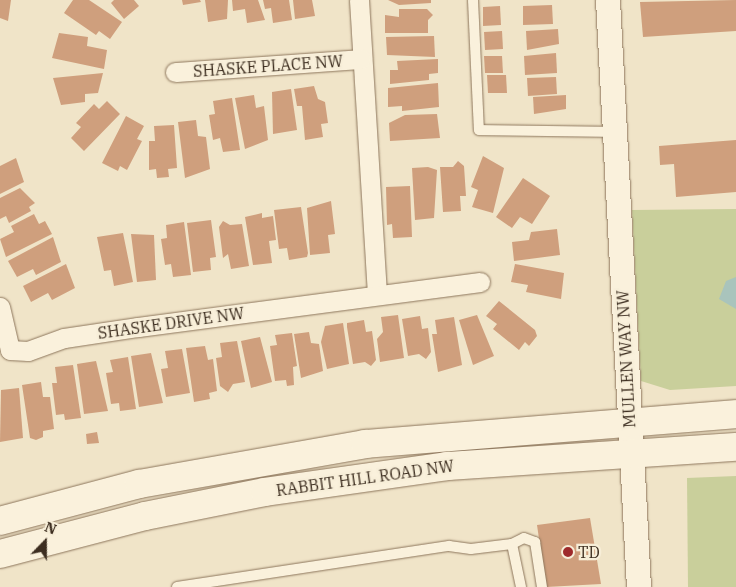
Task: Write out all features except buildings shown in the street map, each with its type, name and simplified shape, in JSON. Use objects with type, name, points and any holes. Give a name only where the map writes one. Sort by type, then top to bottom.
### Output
[{"type":"main road","name":"RABBIT HILL ROAD NW","points":[[0,521],[147,482],[355,445],[628,420],[736,414]]},
{"type":"main road","name":"RABBIT HILL ROAD NW","points":[[0,554],[145,516],[256,493],[447,466],[736,447]]},
{"type":"street","points":[[359,0],[376,294]]},
{"type":"street","name":"MULLEN WAY NW","points":[[608,0],[628,420],[632,453],[639,587]]},
{"type":"street","name":"SHASKE PLACE NW","points":[[175,72],[361,59]]},
{"type":"street","name":"SHASKE DRIVE NW","points":[[0,307],[10,350],[28,351],[101,332],[376,294],[480,282]]},
{"type":"lane","points":[[473,0],[479,130],[614,132]]},
{"type":"lane","points":[[177,587],[449,546],[471,549],[512,544],[524,538],[535,542],[542,587]]},
{"type":"lane","points":[[512,544],[521,587]]},
{"type":"green space","points":[[736,209],[736,386],[670,390],[641,381],[632,210]]},
{"type":"green space","points":[[736,476],[736,587],[688,587],[687,478]]},
{"type":"water","points":[[736,277],[736,309],[719,299],[726,281]]},
{"type":"place","name":"TD","points":[[568,552]]}]
